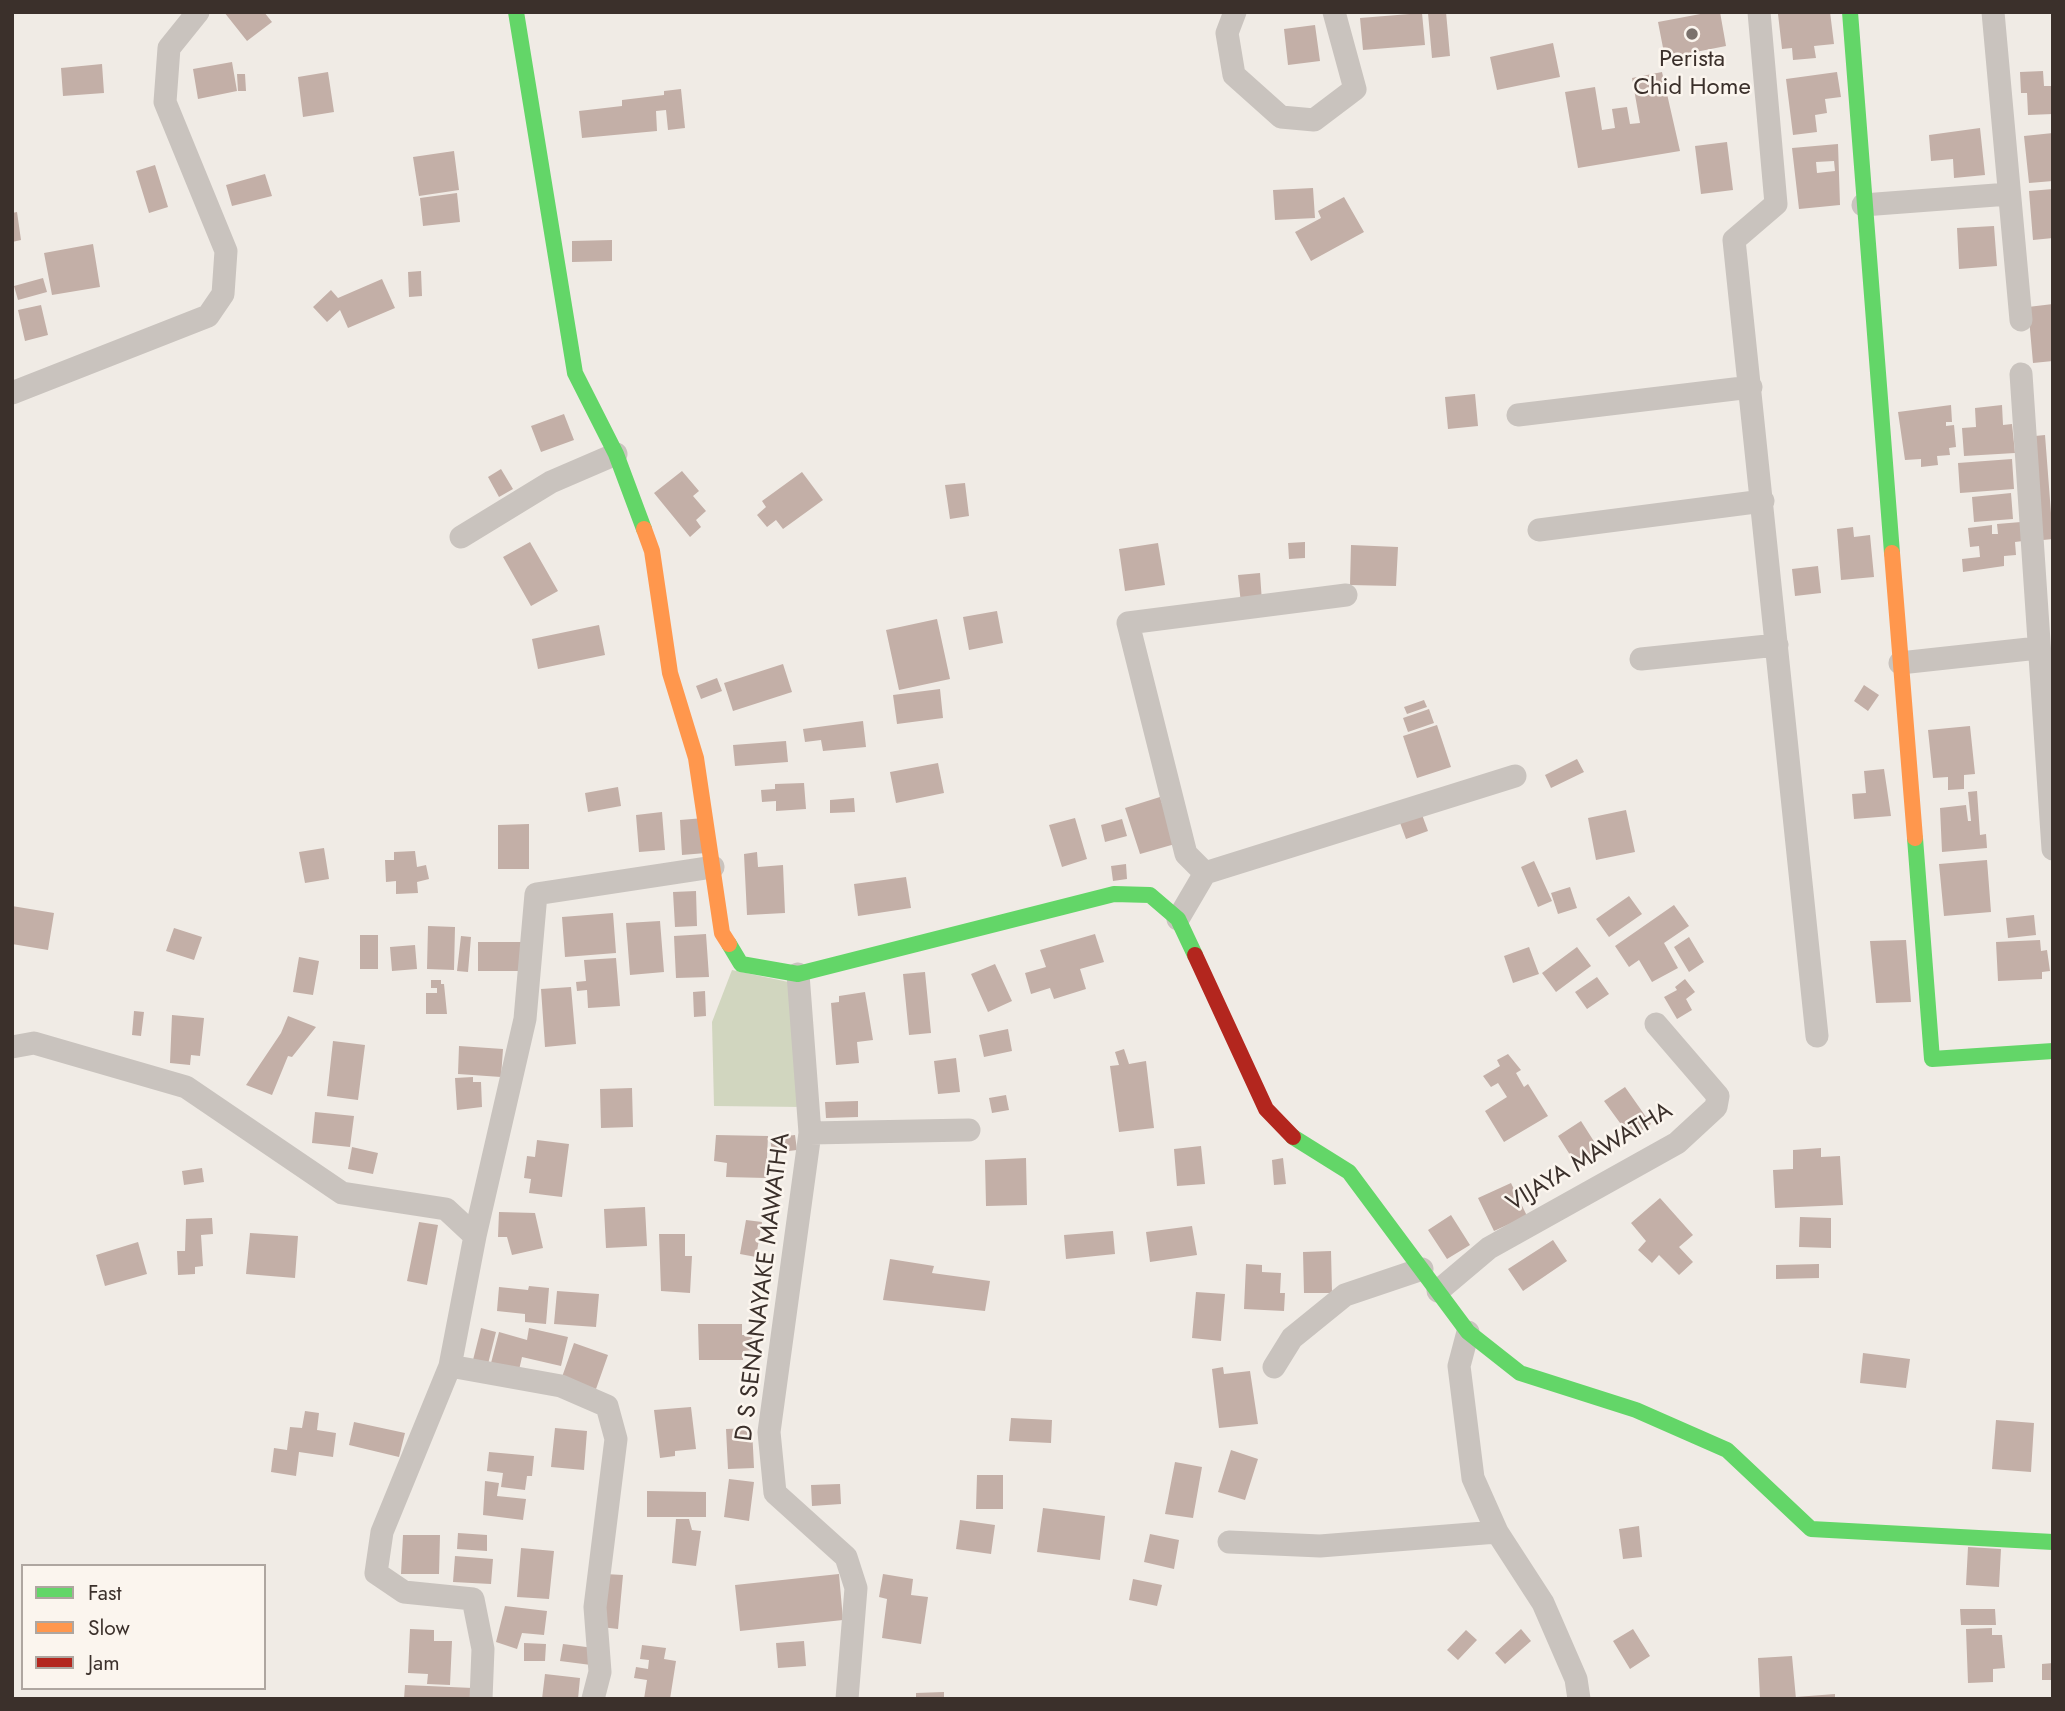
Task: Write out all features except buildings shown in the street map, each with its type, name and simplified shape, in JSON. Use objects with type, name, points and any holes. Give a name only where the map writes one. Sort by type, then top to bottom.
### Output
[{"type":"street","points":[[12,393],[208,316],[223,294],[226,251],[165,103],[169,48],[198,12]]},
{"type":"street","points":[[516,12],[575,373],[616,454],[652,551],[670,673],[696,758],[722,933],[741,964],[798,974],[1114,894],[1150,895],[1178,919],[1266,1109],[1296,1140],[1349,1172],[1468,1332],[1520,1373],[1636,1410],[1727,1450],[1811,1529],[2053,1542]]},
{"type":"street","points":[[1235,12],[1227,33],[1234,75],[1281,117],[1314,120],[1355,89],[1334,12]]},
{"type":"street","points":[[1759,12],[1776,204],[1734,240],[1817,1036]]},
{"type":"street","points":[[1850,12],[1863,205],[1932,1059],[2053,1051]]},
{"type":"street","points":[[1993,12],[2021,320]]},
{"type":"street","points":[[1863,205],[2009,194]]},
{"type":"street","points":[[2021,374],[2053,849]]},
{"type":"street","points":[[1518,415],[1751,387]]},
{"type":"street","points":[[461,537],[551,482],[616,454]]},
{"type":"street","points":[[1539,530],[1763,502]]},
{"type":"street","points":[[1205,873],[1186,855],[1128,623],[1346,595]]},
{"type":"street","points":[[1641,659],[1777,645]]},
{"type":"street","points":[[1900,663],[2038,648]]},
{"type":"street","points":[[1178,919],[1205,873],[1515,776]]},
{"type":"street","points":[[481,1699],[483,1649],[473,1599],[404,1592],[376,1573],[382,1532],[450,1366],[475,1236],[525,1019],[536,894],[713,867]]},
{"type":"street","name":"D S SENANAYAKE MAWATHA","points":[[798,974],[810,1133],[769,1432],[775,1493],[846,1556],[856,1588],[847,1699]]},
{"type":"street","name":"VIJAYA MAWATHA","points":[[1438,1291],[1489,1248],[1677,1143],[1716,1107],[1718,1096],[1656,1024]]},
{"type":"street","points":[[12,1047],[34,1043],[186,1087],[342,1193],[446,1209],[475,1236]]},
{"type":"street","points":[[810,1133],[969,1130]]},
{"type":"street","points":[[1274,1367],[1292,1338],[1345,1295],[1422,1269]]},
{"type":"street","points":[[1468,1332],[1459,1366],[1474,1478],[1497,1532],[1543,1603],[1576,1679],[1579,1699]]},
{"type":"street","points":[[450,1366],[561,1386],[607,1406],[616,1439],[595,1607],[600,1672],[593,1699]]},
{"type":"street","points":[[1229,1542],[1320,1546],[1497,1532]]},
{"type":"green space","points":[[732,970],[793,983],[803,1107],[714,1106],[712,1022]]},
{"type":"traffic: fast","points":[[516,12],[575,373],[616,454],[644,529]]},
{"type":"traffic: fast","points":[[1850,12],[1892,553]]},
{"type":"traffic: fast","points":[[1915,838],[1932,1059],[2053,1051]]},
{"type":"traffic: fast","points":[[729,944],[741,964],[798,974],[1114,894],[1150,895],[1178,919],[1195,955]]},
{"type":"traffic: fast","points":[[1293,1137],[1349,1172],[1468,1332],[1520,1373],[1636,1410],[1727,1450],[1811,1529],[2053,1542]]},
{"type":"traffic: slow","points":[[644,529],[652,551],[670,673],[696,758],[722,933],[729,944]]},
{"type":"traffic: slow","points":[[1892,553],[1915,838]]},
{"type":"traffic: jam","points":[[1195,955],[1266,1109],[1293,1137]]},
{"type":"place","name":"Perista Chid Home","points":[[1692,34]]}]
